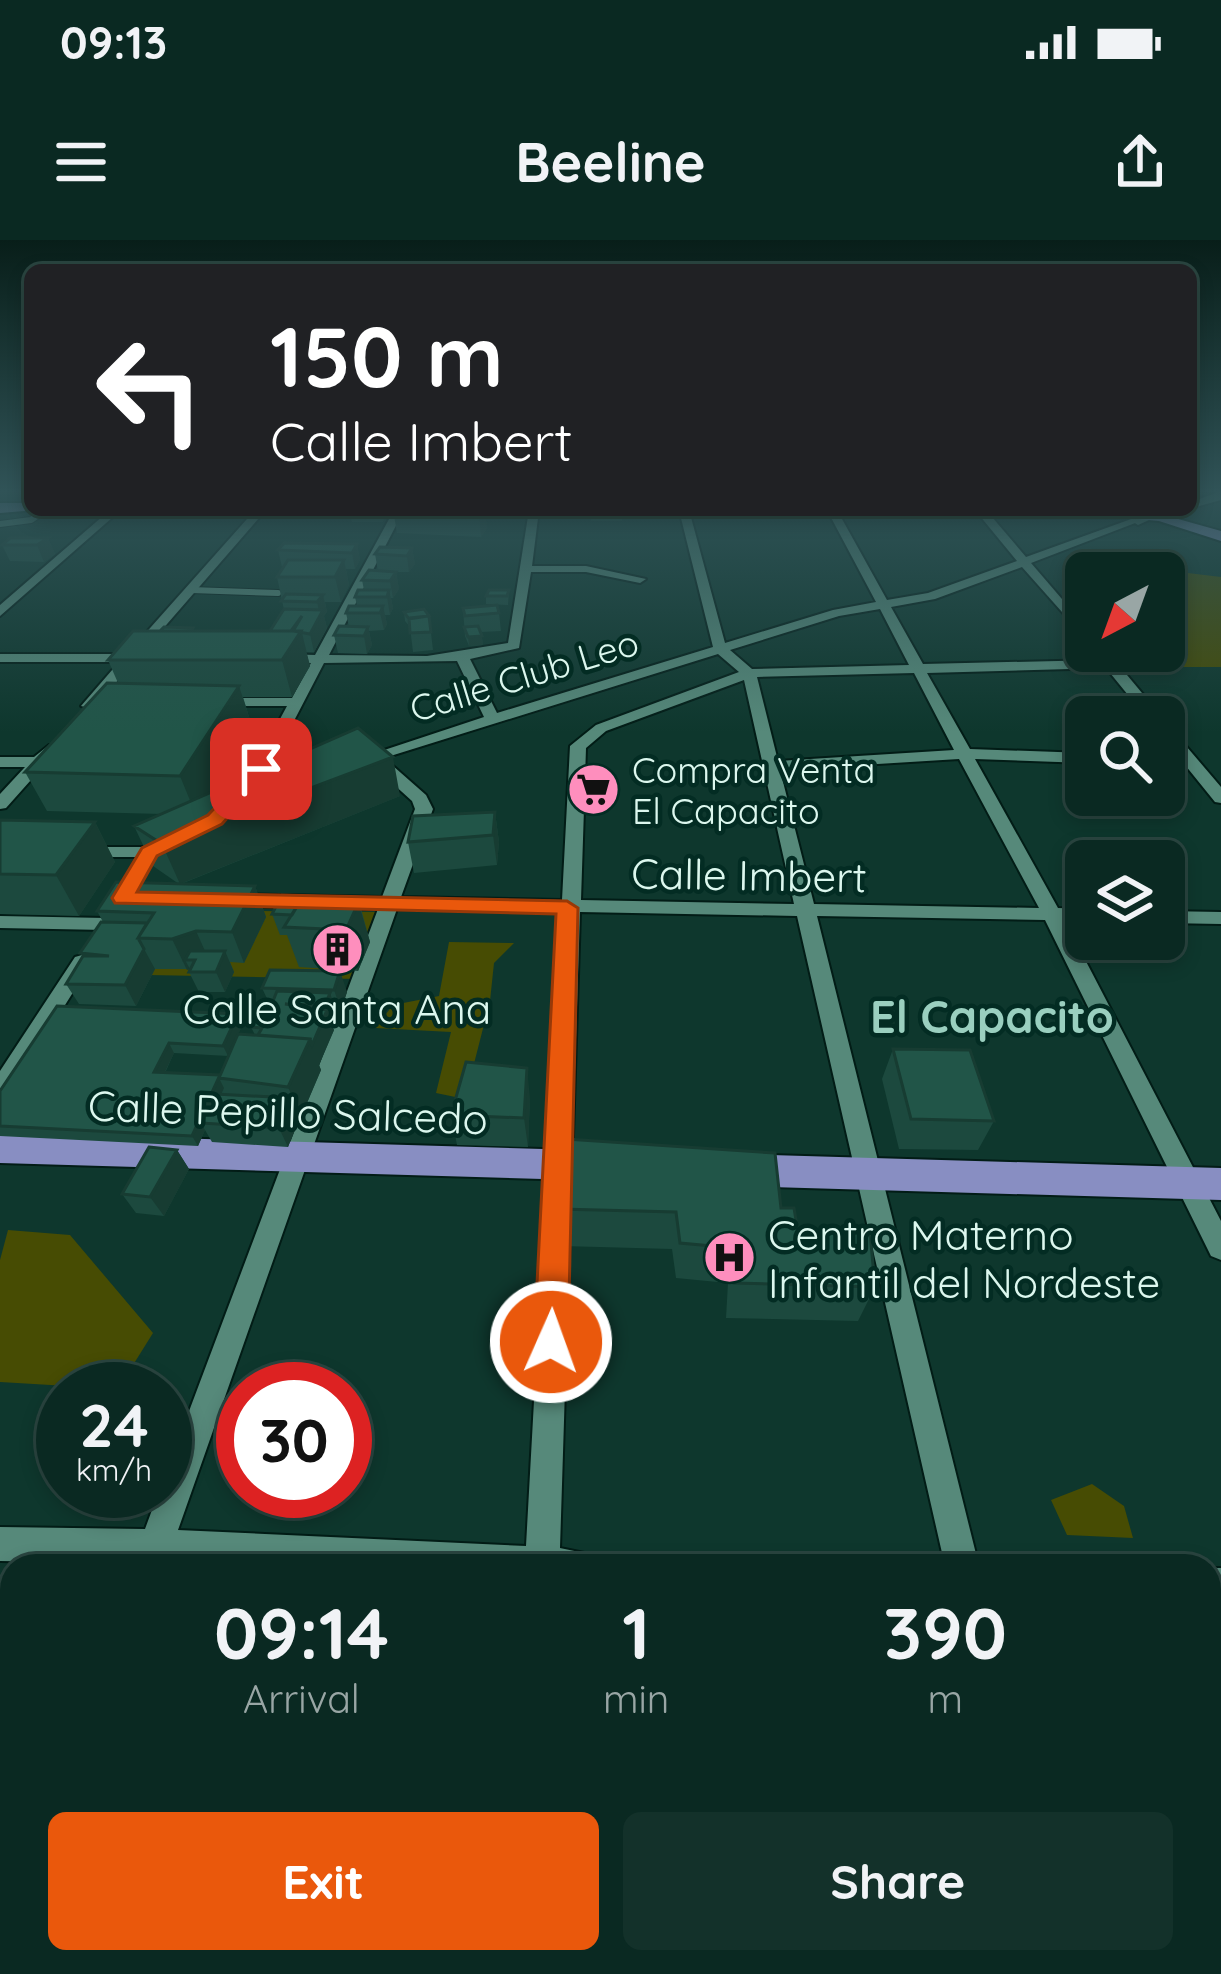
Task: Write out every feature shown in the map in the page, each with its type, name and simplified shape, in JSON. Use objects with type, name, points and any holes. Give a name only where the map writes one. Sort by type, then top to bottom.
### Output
[{"type":"main road","name":"Calle Pepillo Salcedo","points":[[0,1148],[647,1168]]},
{"type":"main road","points":[[692,1169],[1204,1183]]},
{"type":"street","points":[[0,612],[47,571]]},
{"type":"street","points":[[78,717],[208,571]]},
{"type":"street","points":[[266,798],[232,807],[261,769],[367,571]]},
{"type":"street","points":[[250,658],[461,656],[514,645],[527,571]]},
{"type":"street","points":[[596,571],[640,579]]},
{"type":"street","points":[[700,571],[720,649],[749,673],[959,1554]]},
{"type":"street","points":[[867,571],[1052,915],[1204,1183],[1221,1248]]},
{"type":"street","name":"Calle Club Leo","points":[[340,769],[837,613],[931,596],[1000,571]]},
{"type":"street","points":[[1032,571],[1065,610]]},
{"type":"street","points":[[461,656],[492,718]]},
{"type":"street","points":[[0,658],[154,658]]},
{"type":"street","points":[[542,1554],[567,908],[578,746],[602,728],[749,673],[1065,660]]},
{"type":"street","points":[[1117,672],[1137,696]]},
{"type":"street","points":[[92,702],[115,702]]},
{"type":"street","points":[[206,702],[298,702]]},
{"type":"street","points":[[0,804],[65,732]]},
{"type":"street","points":[[772,766],[965,754],[1065,757]]},
{"type":"street","points":[[1185,755],[1214,782],[1221,798]]},
{"type":"street","points":[[154,1554],[392,904],[424,804],[372,757]]},
{"type":"street","points":[[1185,761],[1190,761]]},
{"type":"street","points":[[0,762],[38,762]]},
{"type":"street","points":[[261,769],[287,773]]},
{"type":"street","points":[[67,852],[149,852],[199,828]]},
{"type":"street","points":[[131,883],[149,852]]},
{"type":"street","name":"Calle Imbert","points":[[212,900],[1065,915]]},
{"type":"street","points":[[0,922],[111,917],[0,1090]]},
{"type":"street","points":[[1185,917],[1221,918]]},
{"type":"street","points":[[0,1544],[128,1554]]},
{"type":"lane","points":[[191,590],[278,593]]},
{"type":"shaded area","points":[[1185,573],[1221,577],[1221,667],[1185,667]]},
{"type":"shaded area","points":[[130,910],[387,912],[357,979],[93,974]]},
{"type":"shaded area","points":[[449,942],[514,943],[494,963],[490,1001],[465,1099],[436,1093],[451,1032],[375,1028],[393,1005],[439,996]]},
{"type":"shaded area","points":[[8,1230],[70,1235],[153,1333],[135,1362],[36,1362],[36,1384],[0,1382],[0,1260]]},
{"type":"shaded area","points":[[1092,1484],[1124,1506],[1133,1538],[1067,1535],[1051,1500]]},
{"type":"building","points":[[281,571],[338,571],[335,577],[277,577]]},
{"type":"building","points":[[368,571],[396,572],[390,581],[362,580]]},
{"type":"building","points":[[358,590],[389,590],[387,597],[355,597]]},
{"type":"building","points":[[489,590],[509,590],[507,596],[486,596]]},
{"type":"building","points":[[286,594],[323,595],[317,602],[281,601]]},
{"type":"building","points":[[497,605],[499,613],[465,616],[463,608]]},
{"type":"building","points":[[349,606],[383,606],[380,613],[346,613]]},
{"type":"building","points":[[284,609],[323,610],[310,634],[293,631],[302,616],[291,631],[270,631]]},
{"type":"building","points":[[424,609],[429,616],[409,619],[404,612]]},
{"type":"building","points":[[429,616],[431,632],[410,633],[409,618]]},
{"type":"building","points":[[339,626],[368,627],[364,636],[334,635]]},
{"type":"building","points":[[478,626],[482,636],[468,637],[464,627]]},
{"type":"building","points":[[164,627],[193,628],[160,631]]},
{"type":"building","points":[[133,631],[301,631],[282,660],[108,660]]},
{"type":"building","points":[[107,683],[239,686],[180,776],[25,772]]},
{"type":"building","points":[[358,728],[393,757],[162,844],[134,826]]},
{"type":"building","points":[[495,812],[493,835],[408,842],[413,816]]},
{"type":"building","points":[[0,820],[95,822],[56,875],[0,874]]},
{"type":"building","points":[[116,882],[255,886],[232,932],[196,931],[172,939],[138,938],[154,913],[97,911]]},
{"type":"building","points":[[282,895],[357,898],[302,898],[292,915],[272,914]]},
{"type":"building","points":[[302,898],[359,901],[346,930],[284,927]]},
{"type":"building","points":[[101,922],[147,923],[138,938],[144,949],[125,985],[66,984],[83,956],[109,956],[80,953]]},
{"type":"building","points":[[190,951],[225,951],[216,972],[189,972],[195,960],[185,960]]},
{"type":"building","points":[[270,970],[340,971],[334,990],[262,988]]},
{"type":"building","points":[[277,991],[330,993],[325,1005],[285,1004],[327,1010],[312,1045],[310,1039],[258,1035],[262,1028],[251,1027],[262,1005],[271,1006]]},
{"type":"building","points":[[57,1006],[238,1014],[223,1046],[169,1043],[154,1072],[220,1075],[192,1136],[0,1126],[0,1091]]},
{"type":"building","points":[[238,1034],[310,1039],[288,1087],[219,1078]]},
{"type":"building","points":[[893,1049],[970,1050],[994,1121],[911,1119]]},
{"type":"building","points":[[466,1062],[527,1068],[524,1118],[451,1115]]},
{"type":"building","points":[[215,1094],[291,1098],[279,1128],[201,1123]]},
{"type":"building","points":[[566,1139],[775,1153],[781,1208],[794,1208],[798,1232],[870,1232],[875,1287],[734,1283],[735,1248],[680,1243],[676,1212],[559,1209]]},
{"type":"building","points":[[149,1147],[177,1150],[150,1197],[122,1194]]},
{"type":"place","name":"Compra Venta El Capacito","points":[[593,790]]},
{"type":"place","name":"Calle Santa Ana","points":[[337,949]]},
{"type":"place","name":"Centro Materno Infantil del Nordeste","points":[[729,1258]]},
{"type":"district","name":"El Capacito","points":[[992,1016]]},
{"type":"route","points":[[261,769],[215,820],[149,852],[123,898],[567,908],[551,1342]]}]
